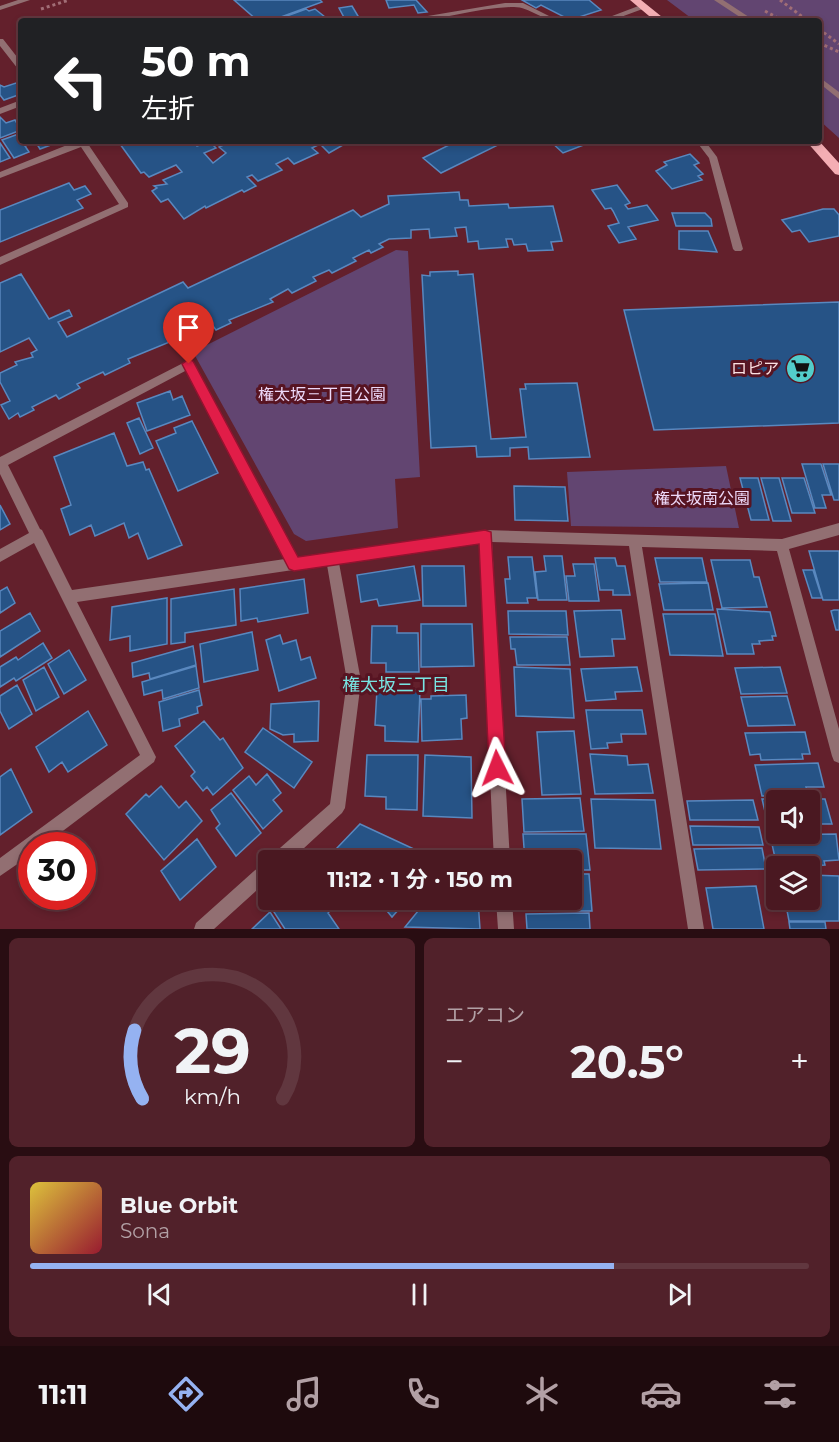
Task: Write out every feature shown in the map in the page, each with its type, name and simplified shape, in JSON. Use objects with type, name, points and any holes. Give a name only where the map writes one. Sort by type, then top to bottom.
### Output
[{"type":"highway","points":[[639,3],[658,18]]},
{"type":"highway","points":[[815,144],[839,171]]},
{"type":"street","points":[[0,8],[26,0]]},
{"type":"street","points":[[718,0],[746,18]]},
{"type":"street","points":[[609,18],[639,3]]},
{"type":"street","points":[[428,18],[505,5],[520,5],[548,18]]},
{"type":"street","points":[[0,41],[18,63]]},
{"type":"street","points":[[0,55],[9,52]]},
{"type":"street","points":[[822,82],[839,96]]},
{"type":"street","points":[[0,111],[18,104]]},
{"type":"street","points":[[0,175],[79,144]]},
{"type":"street","points":[[0,261],[125,205],[85,144]]},
{"type":"street","points":[[702,144],[712,158],[738,249]]},
{"type":"street","points":[[0,868],[149,758],[38,534],[0,463],[189,364],[294,564]]},
{"type":"street","points":[[68,597],[485,536],[782,545],[839,529]]},
{"type":"street","points":[[0,556],[38,534]]},
{"type":"street","points":[[485,536],[501,850]]},
{"type":"street","points":[[635,541],[696,929]]},
{"type":"street","points":[[782,545],[839,756]]},
{"type":"street","points":[[290,850],[337,808],[354,681],[332,559]]},
{"type":"street","points":[[202,929],[258,879]]},
{"type":"street","points":[[505,910],[506,929]]},
{"type":"path","points":[[780,0],[804,18]]},
{"type":"path","points":[[822,30],[839,44]]},
{"type":"path","points":[[822,44],[839,52]]},
{"type":"green space","points":[[667,0],[839,0],[839,138],[822,123],[822,18],[691,18]]},
{"type":"green space","name":"権太坂三丁目公園","points":[[396,250],[408,251],[420,477],[395,479],[398,528],[306,541],[294,534],[193,352]]},
{"type":"green space","name":"権太坂南公園","points":[[726,466],[739,528],[571,526],[567,472]]},
{"type":"building","points":[[234,0],[320,0],[322,2],[278,18],[255,18]]},
{"type":"building","points":[[386,0],[416,0],[427,12],[418,13],[414,5],[389,8]]},
{"type":"building","points":[[522,0],[589,0],[601,10],[576,18],[566,18],[541,5],[536,8]]},
{"type":"building","points":[[352,6],[359,18],[344,18],[339,8]]},
{"type":"building","points":[[306,9],[309,11],[315,9],[326,18],[281,18]]},
{"type":"building","points":[[16,83],[18,95],[4,100],[0,95],[0,85],[4,87]]},
{"type":"building","points":[[0,117],[6,123],[15,120],[18,131],[0,138]]},
{"type":"building","points":[[18,134],[18,144],[30,144],[25,146],[29,152],[14,158],[2,140]]},
{"type":"building","points":[[0,143],[10,158],[0,162]]},
{"type":"building","points":[[37,144],[53,144],[40,149]]},
{"type":"building","points":[[120,144],[195,144],[197,146],[212,144],[216,148],[204,153],[213,163],[226,153],[219,147],[226,144],[320,144],[312,148],[318,153],[294,164],[288,158],[276,164],[282,170],[258,181],[252,175],[247,177],[256,186],[244,192],[242,190],[206,208],[205,206],[184,219],[168,199],[161,202],[152,191],[157,188],[154,186],[167,184],[163,180],[182,172],[176,165],[149,177],[144,172],[141,173]]},
{"type":"building","points":[[320,144],[345,144],[329,153]]},
{"type":"building","points":[[451,144],[493,144],[496,146],[441,173],[423,158]]},
{"type":"building","points":[[553,144],[586,144],[563,153]]},
{"type":"building","points":[[690,154],[699,163],[694,165],[703,174],[698,176],[702,180],[672,189],[656,171],[667,165],[664,162]]},
{"type":"building","points":[[69,183],[74,190],[85,186],[91,194],[77,200],[83,208],[0,242],[0,210]]},
{"type":"building","points":[[617,185],[630,203],[625,205],[628,209],[647,205],[658,220],[628,227],[636,239],[619,243],[608,226],[619,223],[613,211],[611,208],[605,209],[592,190]]},
{"type":"building","points":[[459,192],[460,200],[468,200],[469,206],[508,204],[509,208],[553,206],[562,241],[551,242],[553,250],[528,251],[526,244],[514,245],[512,239],[506,239],[508,247],[479,249],[478,241],[468,242],[466,227],[455,228],[457,236],[430,238],[429,229],[411,230],[411,238],[389,239],[379,244],[383,247],[371,253],[369,250],[353,258],[356,261],[332,273],[329,270],[313,277],[316,281],[292,293],[288,289],[270,299],[273,302],[229,320],[231,323],[216,330],[210,322],[196,328],[194,326],[175,336],[177,339],[128,359],[130,363],[105,375],[103,372],[77,384],[80,388],[59,399],[56,395],[32,407],[34,410],[20,417],[18,413],[9,419],[1,405],[10,401],[0,382],[0,373],[17,365],[15,362],[33,357],[31,353],[37,350],[29,338],[0,352],[0,283],[21,274],[49,319],[69,310],[72,316],[58,322],[67,337],[183,282],[188,288],[353,210],[361,217],[389,204],[388,196]]},
{"type":"building","points":[[823,209],[834,209],[839,215],[839,236],[809,242],[800,230],[792,232],[782,220]]},
{"type":"building","points":[[672,213],[705,213],[711,219],[712,226],[676,226]]},
{"type":"building","points":[[679,231],[708,231],[717,252],[679,249]]},
{"type":"building","points":[[458,271],[458,275],[473,274],[491,439],[526,437],[520,389],[526,389],[525,384],[577,383],[590,457],[529,459],[528,447],[510,448],[510,456],[477,457],[476,446],[431,448],[422,275],[430,276],[430,272]]},
{"type":"building","points":[[839,302],[839,423],[654,430],[624,310]]},
{"type":"building","points":[[170,391],[173,400],[182,396],[190,415],[147,431],[137,403]]},
{"type":"building","points":[[139,418],[153,448],[140,454],[127,423]]},
{"type":"building","points":[[192,421],[218,473],[178,491],[156,441],[176,433],[174,428]]},
{"type":"building","points":[[114,433],[127,466],[143,462],[146,470],[149,469],[182,545],[148,559],[138,533],[129,538],[124,523],[95,536],[91,525],[70,535],[61,509],[71,505],[54,457]]},
{"type":"building","points":[[802,464],[821,464],[831,495],[822,495],[826,508],[815,508]]},
{"type":"building","points":[[823,464],[839,464],[839,500],[834,500]]},
{"type":"building","points":[[740,478],[758,478],[769,520],[751,520]]},
{"type":"building","points":[[761,478],[779,478],[791,521],[773,521]]},
{"type":"building","points":[[782,478],[804,478],[815,513],[792,513]]},
{"type":"building","points":[[514,486],[565,487],[568,521],[515,520]]},
{"type":"building","points":[[0,505],[10,524],[0,530]]},
{"type":"building","points":[[809,551],[839,551],[839,600],[823,600]]},
{"type":"building","points":[[544,556],[562,556],[567,600],[538,600],[535,572],[546,571]]},
{"type":"building","points":[[508,557],[532,557],[537,598],[527,598],[528,603],[507,603],[505,579],[510,579]]},
{"type":"building","points":[[595,558],[615,558],[617,566],[625,566],[630,595],[613,595],[613,590],[600,590]]},
{"type":"building","points":[[655,558],[702,558],[707,582],[660,582]]},
{"type":"building","points":[[711,560],[750,560],[754,577],[759,577],[767,607],[722,608]]},
{"type":"building","points":[[573,564],[594,564],[599,601],[569,601],[566,576],[575,576]]},
{"type":"building","points":[[414,566],[420,600],[379,606],[377,599],[361,602],[357,575]]},
{"type":"building","points":[[422,566],[464,566],[466,606],[423,606]]},
{"type":"building","points":[[803,570],[813,570],[822,598],[812,598]]},
{"type":"building","points":[[304,579],[308,613],[258,622],[257,618],[241,621],[240,589]]},
{"type":"building","points":[[708,583],[713,610],[664,610],[659,584]]},
{"type":"building","points":[[7,587],[15,603],[0,613],[0,591]]},
{"type":"building","points":[[234,589],[236,625],[185,633],[185,642],[171,644],[171,599]]},
{"type":"building","points":[[167,598],[167,644],[130,651],[130,636],[110,640],[112,607]]},
{"type":"building","points":[[717,609],[770,612],[776,636],[772,636],[773,640],[752,644],[754,654],[727,654]]},
{"type":"building","points":[[621,610],[625,639],[612,639],[614,656],[580,657],[574,611]]},
{"type":"building","points":[[839,610],[839,630],[836,630],[831,611]]},
{"type":"building","points":[[508,611],[566,611],[568,635],[509,634]]},
{"type":"building","points":[[30,613],[40,631],[0,657],[0,631]]},
{"type":"building","points":[[663,614],[715,614],[723,656],[670,655]]},
{"type":"building","points":[[421,624],[472,624],[474,666],[421,667]]},
{"type":"building","points":[[372,626],[397,626],[397,633],[418,633],[419,672],[386,672],[386,663],[371,663]]},
{"type":"building","points":[[252,632],[258,670],[204,682],[200,644]]},
{"type":"building","points":[[280,635],[283,644],[296,640],[301,660],[310,657],[316,678],[279,691],[266,640]]},
{"type":"building","points":[[510,637],[567,637],[570,665],[517,665],[515,649],[511,649]]},
{"type":"building","points":[[43,643],[52,658],[16,681],[14,678],[0,687],[0,667],[16,657],[18,660]]},
{"type":"building","points":[[193,646],[196,665],[150,679],[149,673],[133,677],[132,663]]},
{"type":"building","points":[[69,650],[86,680],[64,694],[48,664]]},
{"type":"building","points":[[196,666],[199,688],[163,699],[162,690],[144,695],[142,682]]},
{"type":"building","points":[[44,667],[59,697],[36,711],[23,680]]},
{"type":"building","points":[[514,667],[570,669],[574,718],[516,716]]},
{"type":"building","points":[[637,667],[642,691],[615,692],[616,699],[586,701],[581,669]]},
{"type":"building","points":[[780,667],[787,693],[741,694],[735,668]]},
{"type":"building","points":[[17,685],[32,714],[9,729],[0,711],[0,696]]},
{"type":"building","points":[[377,689],[420,690],[418,742],[385,741],[385,726],[375,725]]},
{"type":"building","points":[[199,690],[202,705],[197,707],[198,713],[179,719],[180,726],[163,731],[159,702]]},
{"type":"building","points":[[466,695],[467,718],[461,719],[462,739],[422,741],[421,699],[431,699],[431,696]]},
{"type":"building","points":[[787,696],[795,725],[748,726],[741,697]]},
{"type":"building","points":[[319,701],[318,741],[294,742],[294,734],[283,735],[270,729],[271,704]]},
{"type":"building","points":[[586,710],[642,710],[646,734],[621,734],[622,742],[607,743],[608,748],[591,749]]},
{"type":"building","points":[[88,711],[107,745],[68,772],[62,762],[49,772],[36,747]]},
{"type":"building","points":[[204,721],[220,740],[223,738],[243,768],[213,795],[207,787],[203,791],[191,776],[195,772],[175,746]]},
{"type":"building","points":[[263,728],[312,762],[294,788],[245,752]]},
{"type":"building","points":[[574,731],[581,794],[542,795],[537,732]]},
{"type":"building","points":[[805,732],[810,754],[802,754],[803,759],[761,760],[760,754],[750,755],[745,733]]},
{"type":"building","points":[[590,754],[627,756],[628,765],[648,764],[653,793],[595,794]]},
{"type":"building","points":[[367,755],[418,755],[417,810],[386,809],[386,797],[365,796]]},
{"type":"building","points":[[425,755],[471,757],[472,818],[423,816]]},
{"type":"building","points":[[818,763],[824,787],[806,787],[807,790],[766,790],[766,796],[762,796],[755,765]]},
{"type":"building","points":[[11,769],[32,812],[0,835],[0,777]]},
{"type":"building","points":[[267,774],[281,793],[273,800],[282,811],[263,829],[233,790],[249,776],[256,785]]},
{"type":"building","points":[[161,786],[179,808],[186,801],[202,821],[164,860],[126,814],[146,794],[149,797]]},
{"type":"building","points":[[231,793],[261,833],[236,856],[216,828],[220,824],[211,810]]},
{"type":"building","points":[[580,798],[584,831],[524,832],[522,799]]},
{"type":"building","points":[[591,799],[655,800],[661,849],[595,848]]},
{"type":"building","points":[[762,799],[766,799],[766,816]]},
{"type":"building","points":[[820,799],[825,799],[832,824],[820,824]]},
{"type":"building","points":[[753,800],[758,820],[690,820],[687,801]]},
{"type":"building","points":[[360,824],[416,850],[337,850]]},
{"type":"building","points":[[690,826],[759,827],[763,845],[693,845]]},
{"type":"building","points":[[523,834],[586,834],[590,870],[582,870],[582,850],[524,850]]},
{"type":"building","points":[[820,834],[836,834],[839,860],[824,861],[825,865],[820,865],[820,856],[775,856],[772,844],[820,844]]},
{"type":"building","points":[[197,839],[216,867],[180,900],[161,871]]},
{"type":"building","points":[[762,848],[766,869],[698,870],[694,849]]},
{"type":"building","points":[[582,874],[589,874],[592,911],[531,911],[582,910]]},
{"type":"building","points":[[820,875],[839,876],[839,921],[789,921],[787,910],[820,910]]},
{"type":"building","points":[[756,886],[764,929],[713,929],[706,888]]},
{"type":"building","points":[[273,910],[331,910],[328,913],[339,929],[285,929]]},
{"type":"building","points":[[386,910],[398,910],[392,917]]},
{"type":"building","points":[[419,910],[479,910],[480,929],[405,927]]},
{"type":"building","points":[[270,912],[281,929],[252,929]]},
{"type":"building","points":[[589,913],[590,929],[527,929],[526,914]]},
{"type":"building","points":[[789,922],[825,922],[826,929],[790,929]]},
{"type":"place","name":"ロピア","points":[[800,368]]},
{"type":"district","name":"権太坂三丁目","points":[[396,685]]},
{"type":"route","points":[[189,364],[294,564],[485,536],[497,768]]}]
